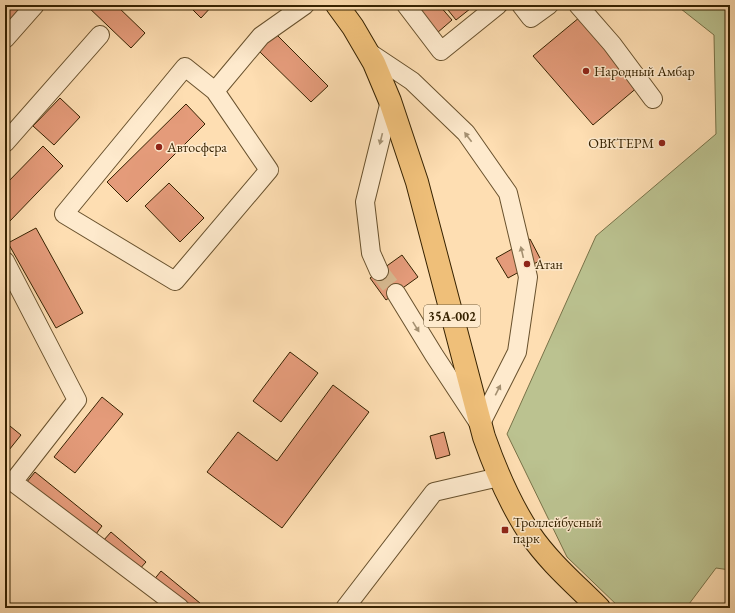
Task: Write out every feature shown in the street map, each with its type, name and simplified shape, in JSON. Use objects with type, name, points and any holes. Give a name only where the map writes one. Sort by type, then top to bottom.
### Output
[{"type":"highway","name":"35А-002","points":[[337,5],[353,27],[366,50],[390,101],[418,182],[480,425],[499,477],[530,534],[556,566],[599,608]]},
{"type":"street","points":[[5,39],[35,5]]},
{"type":"street","points":[[215,90],[261,36],[305,5]]},
{"type":"street","points":[[406,5],[441,51],[498,5]]},
{"type":"street","points":[[521,5],[531,18],[549,5]]},
{"type":"street","points":[[578,5],[612,44],[653,99]]},
{"type":"street","points":[[5,143],[100,35]]},
{"type":"street","points":[[366,50],[412,81],[466,133],[508,193],[528,277],[517,352],[480,425],[434,355],[396,293]]},
{"type":"street","points":[[185,67],[215,90],[269,170],[175,281],[64,214],[185,67]]},
{"type":"street","points":[[379,272],[371,254],[365,202],[390,101]]},
{"type":"street","points":[[5,261],[77,400],[13,482],[180,608]]},
{"type":"street","points":[[345,608],[434,492],[499,477]]},
{"type":"green space","points":[[676,5],[730,5],[730,570],[716,568],[686,608],[620,608],[567,557],[507,434],[596,236],[716,134],[714,35]]},
{"type":"building","points":[[5,5],[25,5],[9,22],[5,18]]},
{"type":"building","points":[[86,5],[116,5],[145,33],[131,48]]},
{"type":"building","points":[[188,5],[213,5],[201,18]]},
{"type":"building","points":[[412,5],[439,5],[452,20],[437,33]]},
{"type":"building","points":[[444,5],[475,5],[456,20]]},
{"type":"building","name":"Народный Амбар","points":[[580,17],[639,86],[593,125],[533,56]]},
{"type":"building","points":[[276,34],[328,86],[311,102],[259,51]]},
{"type":"building","points":[[60,98],[80,117],[54,145],[33,126]]},
{"type":"building","points":[[186,104],[205,124],[127,202],[107,182]]},
{"type":"building","points":[[43,146],[63,166],[9,222],[5,218],[5,185]]},
{"type":"building","points":[[169,183],[204,218],[180,242],[145,206]]},
{"type":"building","points":[[36,228],[83,313],[56,328],[8,243]]},
{"type":"building","points":[[530,239],[541,260],[508,278],[496,258]]},
{"type":"building","points":[[402,255],[418,277],[386,300],[370,278]]},
{"type":"building","points":[[290,352],[318,373],[281,422],[253,401]]},
{"type":"building","points":[[333,385],[369,412],[282,528],[207,472],[238,432],[277,461]]},
{"type":"building","points":[[102,397],[123,414],[75,473],[54,457]]},
{"type":"building","points":[[5,422],[21,435],[5,455]]},
{"type":"building","points":[[444,432],[450,455],[436,459],[430,436]]},
{"type":"building","points":[[35,472],[102,526],[93,538],[26,483]]},
{"type":"building","points":[[111,532],[146,562],[138,571],[103,541]]},
{"type":"building","points":[[161,571],[206,608],[187,608],[153,581]]},
{"type":"waterway","points":[[5,597],[10,608]]},
{"type":"tunnel","points":[[379,271],[396,293]]},
{"type":"place","name":"Народный Амбар","points":[[586,71]]},
{"type":"place","name":"ОВКТЕРМ","points":[[662,143]]},
{"type":"place","name":"Автосфера","points":[[159,147]]},
{"type":"place","name":"Атан","points":[[527,264]]},
{"type":"place","name":"Троллейбусный парк","points":[[505,530]]}]
